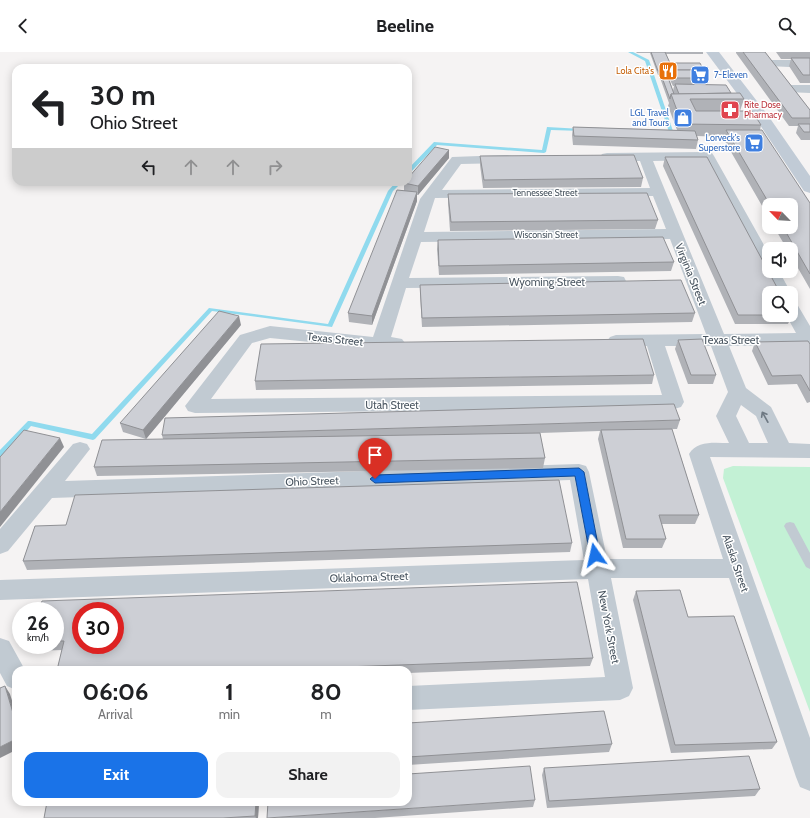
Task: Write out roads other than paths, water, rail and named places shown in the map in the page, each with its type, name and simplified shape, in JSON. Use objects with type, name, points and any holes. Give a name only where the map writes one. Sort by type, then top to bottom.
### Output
[{"type":"main road","points":[[712,52],[810,188]]},
{"type":"street","points":[[762,52],[801,101]]},
{"type":"street","points":[[772,64],[810,64]]},
{"type":"street","points":[[791,89],[810,89]]},
{"type":"street","points":[[590,158],[707,156],[762,255]]},
{"type":"street","name":"Virginia Street","points":[[645,157],[676,234],[686,281],[717,339],[738,392]]},
{"type":"street","points":[[380,343],[427,199],[457,160],[520,159]]},
{"type":"street","name":"Tennessee Street","points":[[431,194],[659,192]]},
{"type":"street","name":"Wisconsin Street","points":[[415,237],[676,234]]},
{"type":"street","name":"Wyoming Street","points":[[400,283],[630,281]]},
{"type":"street","points":[[798,321],[809,341]]},
{"type":"street","name":"Texas Street","points":[[246,340],[270,332],[380,343],[412,343]]},
{"type":"street","name":"Texas Street","points":[[599,341],[717,339],[809,341]]},
{"type":"street","name":"Utah Street","points":[[246,340],[195,406],[674,402],[654,340]]},
{"type":"street","points":[[742,450],[726,416],[738,392],[764,412],[782,450]]},
{"type":"street","points":[[0,545],[80,448]]},
{"type":"street","name":"Alaska Street","points":[[810,451],[707,450],[700,454],[700,460],[810,777]]},
{"type":"street","name":"Ohio Street","points":[[46,490],[579,472]]},
{"type":"street","name":"New York Street","points":[[412,698],[620,688],[579,472]]},
{"type":"street","name":"Oklahoma Street","points":[[0,590],[598,569],[737,568]]},
{"type":"street","points":[[0,649],[12,671]]},
{"type":"lane","points":[[790,526],[810,564]]},
{"type":"waterway","points":[[630,52],[647,60],[672,134],[666,133]]},
{"type":"waterway","points":[[412,168],[436,143],[544,152],[549,128],[582,130]]},
{"type":"waterway","points":[[0,455],[30,423],[93,437],[211,309],[330,326],[391,191],[395,186]]},
{"type":"place","name":"Lola Cita's","points":[[668,71]]},
{"type":"place","name":"7-Eleven","points":[[700,75]]},
{"type":"place","name":"Rite Dose Pharmacy","points":[[730,110]]},
{"type":"place","name":"LGL Travel and Tours","points":[[683,118]]},
{"type":"place","name":"Lorveck's Superstore","points":[[754,143]]}]
